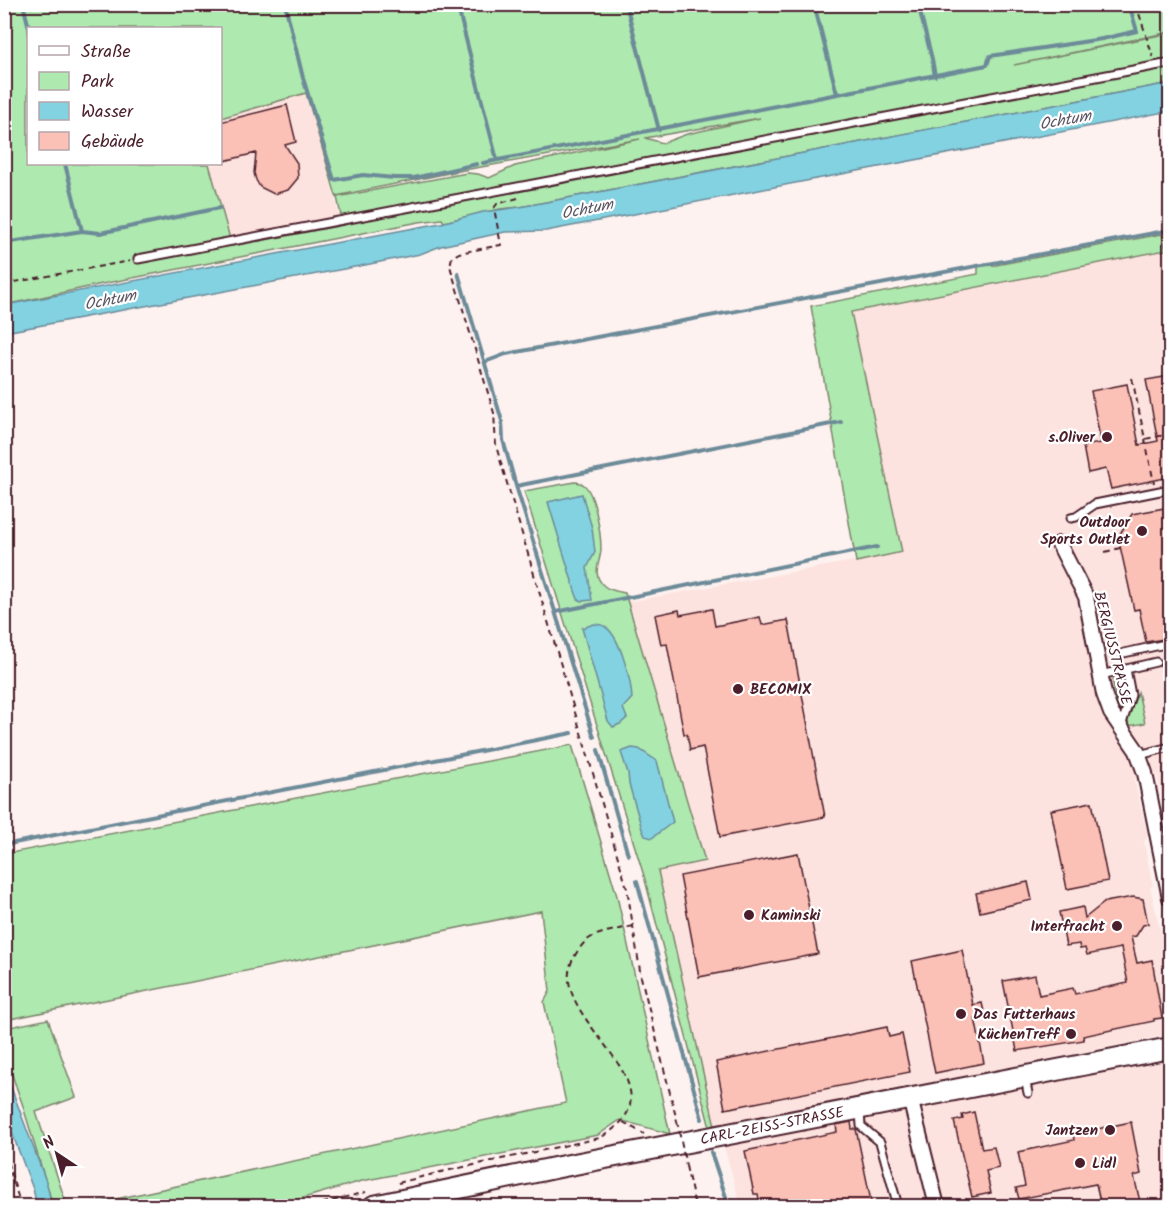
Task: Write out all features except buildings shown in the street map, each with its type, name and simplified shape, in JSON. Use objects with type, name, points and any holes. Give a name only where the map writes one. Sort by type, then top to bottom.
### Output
[{"type":"main road","name":"CARL-ZEISS-STRASSE","points":[[370,1199],[558,1167],[910,1098],[1026,1085],[1170,1048]]},
{"type":"street","name":"BERGIUSSTRASSE","points":[[1059,544],[1086,597],[1111,713],[1139,755],[1145,773],[1169,879],[1170,898]]},
{"type":"street","points":[[910,1098],[936,1205]]},
{"type":"lane","points":[[138,259],[547,182],[739,143],[1170,63]]},
{"type":"lane","points":[[1071,518],[1095,504],[1170,489]]},
{"type":"lane","points":[[1124,653],[1170,643]]},
{"type":"lane","points":[[1101,675],[1156,662]]},
{"type":"lane","points":[[1121,727],[1131,695],[1126,669]]},
{"type":"lane","points":[[1139,755],[1170,747]]},
{"type":"lane","points":[[859,1108],[861,1126],[880,1142],[898,1206]]},
{"type":"lane","points":[[920,1206],[936,1205]]},
{"type":"path","points":[[1136,4],[1156,65]]},
{"type":"path","points":[[494,208],[501,245],[459,254],[452,257],[450,266],[494,413],[496,446],[627,888],[641,977],[677,1121],[695,1206]]},
{"type":"path","points":[[4,284],[138,259]]},
{"type":"path","points":[[1132,378],[1156,492]]},
{"type":"path","points":[[1144,439],[1170,434]]},
{"type":"path","points":[[1105,552],[1120,548]]},
{"type":"path","points":[[398,1183],[600,1138],[623,1122],[630,1107],[629,1089],[621,1067],[569,992],[568,969],[580,947],[592,936],[634,926]]},
{"type":"path","points":[[4,1152],[21,1206]]},
{"type":"path","points":[[312,1206],[370,1199]]},
{"type":"shaded area","points":[[306,93],[340,217],[229,237],[209,165],[222,165],[222,118]]},
{"type":"shaded area","points":[[1170,232],[1170,839],[1157,775],[1134,779],[1148,837],[1144,842],[1153,886],[1150,887],[1170,969],[1170,1032],[1158,1037],[715,1126],[658,871],[705,860],[627,602],[902,552],[851,312],[999,284],[996,265]]},
{"type":"shaded area","points":[[1169,1061],[1170,1206],[741,1206],[723,1144]]},
{"type":"green space","points":[[4,5],[1170,5],[1170,32],[1014,65],[1170,33],[1170,83],[500,209],[444,222],[442,219],[419,222],[5,305]],"holes":[[[760,118],[687,134],[663,143],[645,138]]]},
{"type":"green space","points":[[1162,234],[1166,250],[851,312],[902,552],[856,562],[811,306],[978,274],[978,266],[996,265]]},
{"type":"green space","points":[[575,482],[583,484],[588,489],[597,515],[601,549],[598,577],[608,588],[625,593],[705,861],[658,871],[715,1126],[710,1128],[644,876],[524,491]]},
{"type":"green space","points":[[1124,674],[1128,694],[1122,712],[1115,697],[1113,680]]},
{"type":"green space","points":[[1138,692],[1145,723],[1129,726],[1127,720]]},
{"type":"green space","points":[[572,745],[617,896],[670,1134],[620,1120],[598,1135],[362,1181],[276,1206],[83,1206],[566,1103],[544,1002],[550,991],[541,911],[5,1020],[5,854]]},
{"type":"green space","points":[[48,1019],[76,1097],[36,1112],[67,1206],[53,1206],[5,1055],[5,1028]]},
{"type":"water","name":"Ochtum","points":[[1170,83],[1170,111],[546,231],[505,232],[441,246],[420,254],[360,266],[5,332],[5,305],[441,223],[483,212],[520,207]]},
{"type":"water","points":[[582,494],[592,528],[595,552],[587,568],[592,600],[582,601],[578,599],[575,591],[548,502]]},
{"type":"water","points":[[594,624],[604,626],[615,638],[624,659],[629,681],[632,698],[623,708],[627,718],[613,727],[608,721],[582,628]]},
{"type":"water","points":[[632,748],[639,749],[657,761],[673,822],[652,838],[645,836],[642,829],[621,752]]},
{"type":"water","points":[[5,1071],[47,1184],[52,1206],[37,1206],[33,1189],[5,1114]]},
{"type":"waterway","points":[[23,4],[29,27]]},
{"type":"waterway","points":[[285,4],[303,78],[334,180],[363,175],[414,178],[477,164]]},
{"type":"waterway","points":[[457,4],[497,160]]},
{"type":"waterway","points":[[626,4],[659,130]]},
{"type":"waterway","points":[[814,4],[837,94]]},
{"type":"waterway","points":[[918,4],[935,76]]},
{"type":"waterway","points":[[483,163],[987,65],[990,56],[1102,39],[1137,31],[1129,4]]},
{"type":"waterway","points":[[65,165],[82,231]]},
{"type":"waterway","points":[[4,243],[82,231],[100,233],[219,208]]},
{"type":"waterway","points":[[485,362],[506,354],[1170,230]]},
{"type":"waterway","points":[[458,273],[502,421],[503,440],[516,486],[594,737]]},
{"type":"waterway","points":[[516,486],[841,422]]},
{"type":"waterway","points":[[556,612],[877,547]]},
{"type":"waterway","points":[[4,845],[572,733]]},
{"type":"waterway","points":[[598,750],[628,855]]},
{"type":"waterway","points":[[637,881],[702,1119]]},
{"type":"waterway","points":[[711,1152],[729,1206]]},
{"type":"place","name":"s.Oliver","points":[[1107,437]]},
{"type":"place","name":"Outdoor Sports Outlet","points":[[1142,531]]},
{"type":"place","name":"BECOMIX","points":[[738,689]]},
{"type":"place","name":"Kaminski","points":[[749,915]]},
{"type":"place","name":"Interfracht","points":[[1117,926]]},
{"type":"place","name":"Das Futterhaus","points":[[961,1014]]},
{"type":"place","name":"KüchenTreff","points":[[1071,1034]]},
{"type":"place","name":"Jantzen","points":[[1110,1130]]},
{"type":"place","name":"Lidl","points":[[1080,1163]]}]
